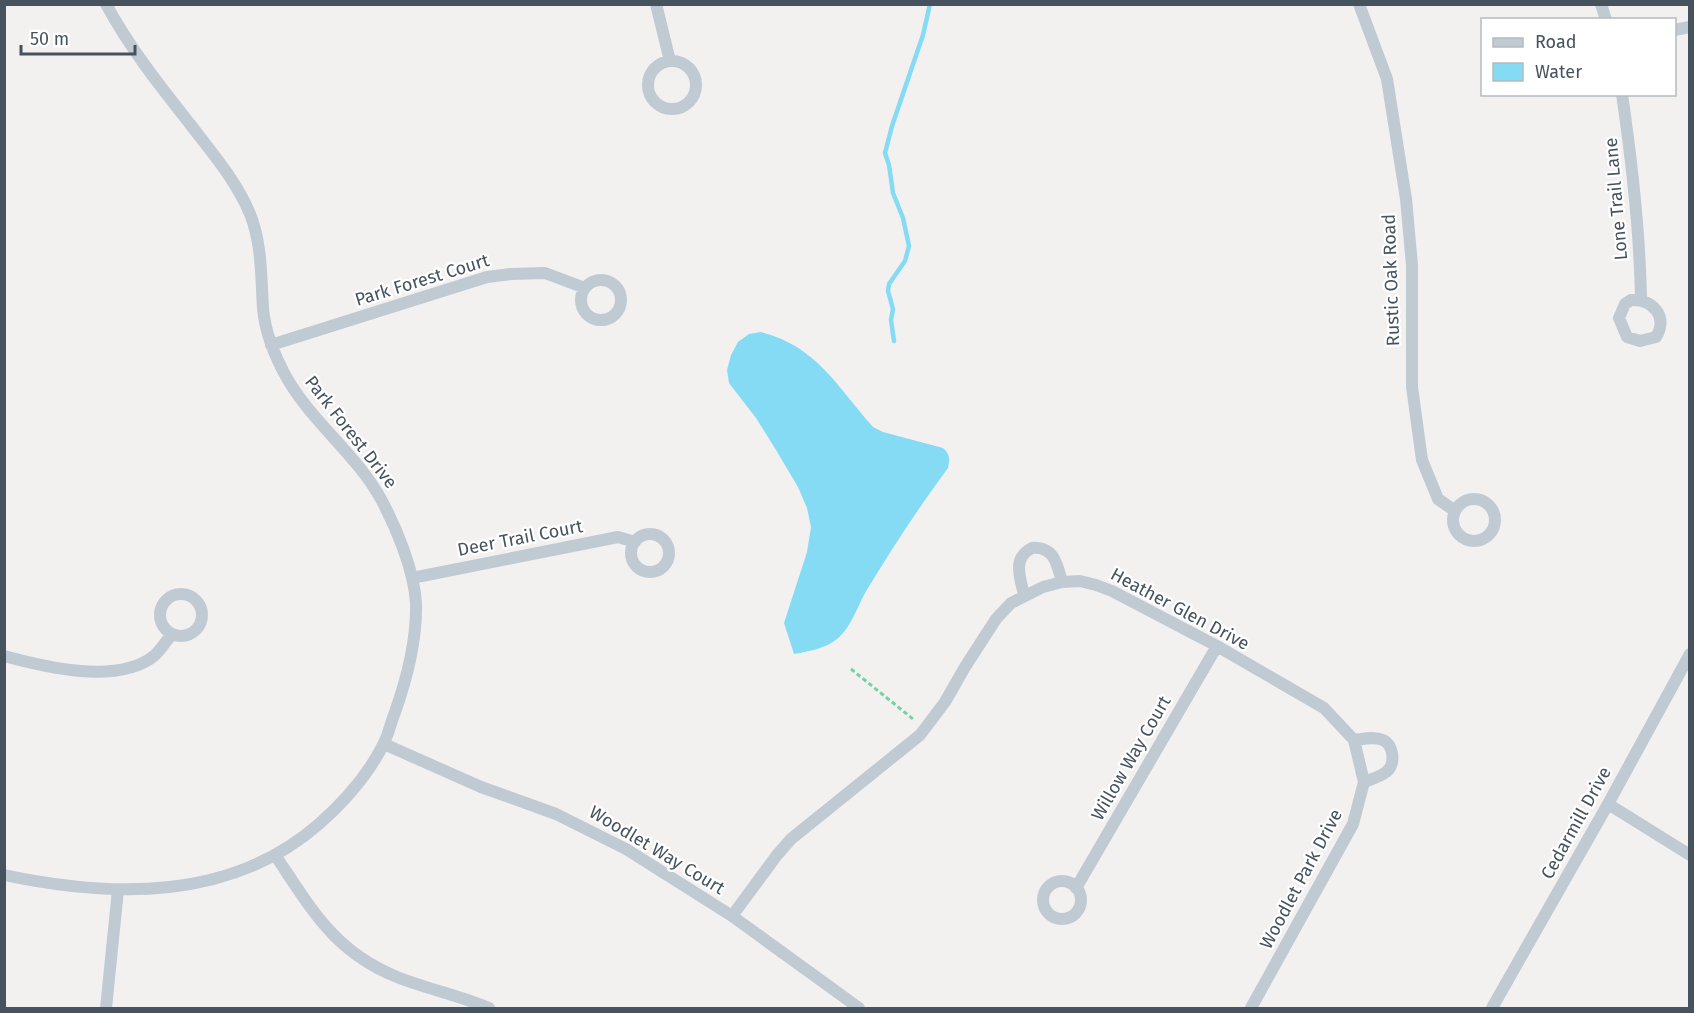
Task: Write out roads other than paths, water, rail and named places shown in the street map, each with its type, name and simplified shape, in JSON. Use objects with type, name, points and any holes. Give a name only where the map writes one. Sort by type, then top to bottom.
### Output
[{"type":"street","name":"Park Forest Drive","points":[[4,875],[37,882],[118,890],[176,887],[206,882],[274,855],[310,832],[340,806],[384,744],[410,666],[414,637],[416,601],[412,578],[398,534],[382,500],[368,478],[312,414],[289,381],[271,345],[263,312],[259,254],[252,217],[238,189],[121,32],[106,4]]},
{"type":"street","points":[[656,4],[670,61]]},
{"type":"street","name":"Rustic Oak Road","points":[[1359,4],[1387,79],[1406,200],[1412,265],[1412,387],[1422,460],[1438,499],[1455,511]]},
{"type":"street","points":[[670,61],[686,65],[695,78],[694,95],[690,102],[678,109],[667,109],[659,105],[653,100],[649,90],[648,81],[657,66],[670,61]]},
{"type":"street","name":"Lone Trail Lane","points":[[1622,96],[1630,146],[1639,238],[1641,300]]},
{"type":"street","name":"Park Forest Court","points":[[271,345],[487,277],[545,273],[585,288]]},
{"type":"street","name":"Deer Trail Court","points":[[412,578],[618,537],[635,542]]},
{"type":"street","points":[[1024,595],[1018,562],[1021,556],[1032,548],[1045,549],[1053,556],[1062,582]]},
{"type":"street","name":"Heather Glen Drive","points":[[732,916],[791,839],[920,735],[945,702],[965,666],[996,619],[1011,603],[1024,595],[1062,582],[1080,581],[1112,591],[1217,646],[1324,708],[1354,740],[1360,762]]},
{"type":"street","points":[[4,656],[75,671],[100,672],[139,664],[154,655],[172,634]]},
{"type":"street","name":"Willow Way Court","points":[[1076,888],[1217,646]]},
{"type":"street","name":"Cedarmill Drive","points":[[1492,1008],[1608,804],[1689,654]]},
{"type":"street","points":[[1354,740],[1375,738],[1383,740],[1391,748],[1393,755],[1386,772],[1364,782]]},
{"type":"street","name":"Woodlet Way Court","points":[[384,744],[481,787],[556,814],[589,829],[664,872],[732,916],[859,1008]]},
{"type":"street","name":"Woodlet Park Drive","points":[[1251,1008],[1353,824],[1364,782],[1360,762]]},
{"type":"street","points":[[1608,804],[1689,855]]},
{"type":"street","points":[[274,855],[321,923],[339,943],[396,976],[489,1008]]},
{"type":"street","points":[[106,1008],[118,890]]},
{"type":"water","points":[[761,332],[781,339],[812,358],[837,383],[873,427],[883,432],[943,448],[949,459],[948,468],[887,557],[842,634],[822,647],[794,654],[784,623],[807,552],[811,527],[807,508],[798,487],[776,450],[756,418],[729,383],[727,370],[738,342],[749,334]]},
{"type":"waterway","points":[[894,341],[891,320],[893,309],[888,291],[889,284],[905,261],[909,246],[903,218],[893,193],[885,153],[923,35],[930,4]]}]
